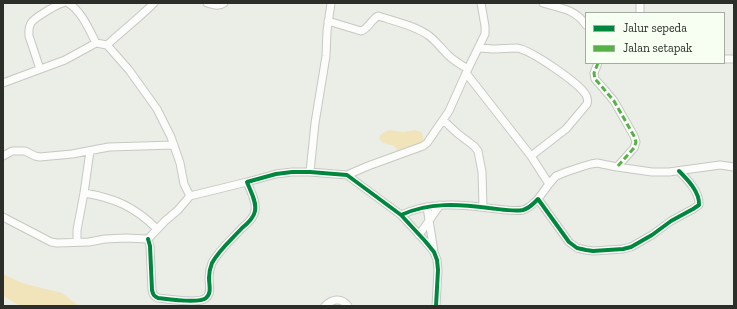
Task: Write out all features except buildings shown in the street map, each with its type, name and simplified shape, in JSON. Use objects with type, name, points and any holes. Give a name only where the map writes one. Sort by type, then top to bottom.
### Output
[{"type":"street","points":[[40,69],[28,30],[32,21],[45,12],[63,3]]},
{"type":"street","points":[[68,3],[71,4],[78,12],[96,43]]},
{"type":"street","points":[[107,45],[154,3]]},
{"type":"street","points":[[207,3],[214,6],[224,3]]},
{"type":"street","points":[[310,172],[315,123],[326,56],[328,21],[331,3]]},
{"type":"street","points":[[148,239],[190,196],[276,174],[310,172],[347,175],[423,146],[430,140],[452,104],[485,34],[481,3]]},
{"type":"street","points":[[543,3],[573,13],[581,18],[585,24]]},
{"type":"street","points":[[328,21],[361,32],[374,18],[378,16],[402,23],[427,34],[450,57],[467,71],[531,156],[549,184]]},
{"type":"street","points":[[3,83],[65,60],[96,43],[107,45],[129,70],[157,109],[171,137],[180,163],[184,184],[190,196]]},
{"type":"street","points":[[479,48],[517,48],[530,52],[569,78],[586,95],[588,100],[587,104],[575,119],[558,136],[531,156]]},
{"type":"street","points":[[598,64],[594,73],[595,79],[614,101],[636,142],[634,148],[617,167]]},
{"type":"street","points":[[443,120],[478,151],[482,172],[483,207]]},
{"type":"street","points":[[3,156],[12,151],[20,150],[40,157],[72,154],[109,147],[174,145]]},
{"type":"street","points":[[77,242],[77,230],[90,151]]},
{"type":"street","points":[[401,216],[427,207],[457,204],[523,210],[531,206],[538,199],[556,176],[584,166],[598,164],[652,172],[679,171],[716,166],[734,168]]},
{"type":"street","points":[[538,199],[561,232],[574,246],[593,251],[623,249],[631,247],[698,205],[698,197],[679,171]]},
{"type":"street","points":[[347,175],[401,216],[434,252]]},
{"type":"street","points":[[148,239],[150,246],[152,294],[158,298],[197,301],[204,300],[210,293],[210,271],[214,260],[249,221],[255,211],[254,199],[247,182]]},
{"type":"street","points":[[84,193],[104,197],[124,204],[142,215],[157,229]]},
{"type":"street","points":[[419,235],[440,205]]},
{"type":"street","points":[[427,207],[438,270],[436,306]]},
{"type":"street","points":[[3,217],[51,242],[57,243],[89,242],[105,238],[148,239]]},
{"type":"street","points":[[325,306],[336,299],[344,302],[348,306]]},
{"type":"shaded area","points":[[389,130],[403,132],[415,130],[421,132],[423,141],[421,144],[398,153],[394,146],[385,144],[380,139],[380,135]]},
{"type":"shaded area","points":[[3,274],[22,283],[62,293],[79,306],[20,306],[3,296]]},
{"type":"marked path","points":[[598,64],[594,73],[595,79],[614,101],[636,142],[634,148],[617,167]]},
{"type":"cycle path","points":[[401,215],[422,208],[444,205],[519,211],[528,208],[538,199],[569,242],[577,248],[593,251],[623,249],[631,247],[652,235],[671,221],[699,205],[699,200],[695,191],[679,171]]},
{"type":"cycle path","points":[[148,239],[150,246],[152,290],[154,295],[158,298],[175,300],[202,300],[209,294],[209,272],[215,258],[250,221],[254,214],[254,200],[247,182],[276,174],[292,172],[347,175],[401,215],[434,252],[438,270],[436,306]]}]
